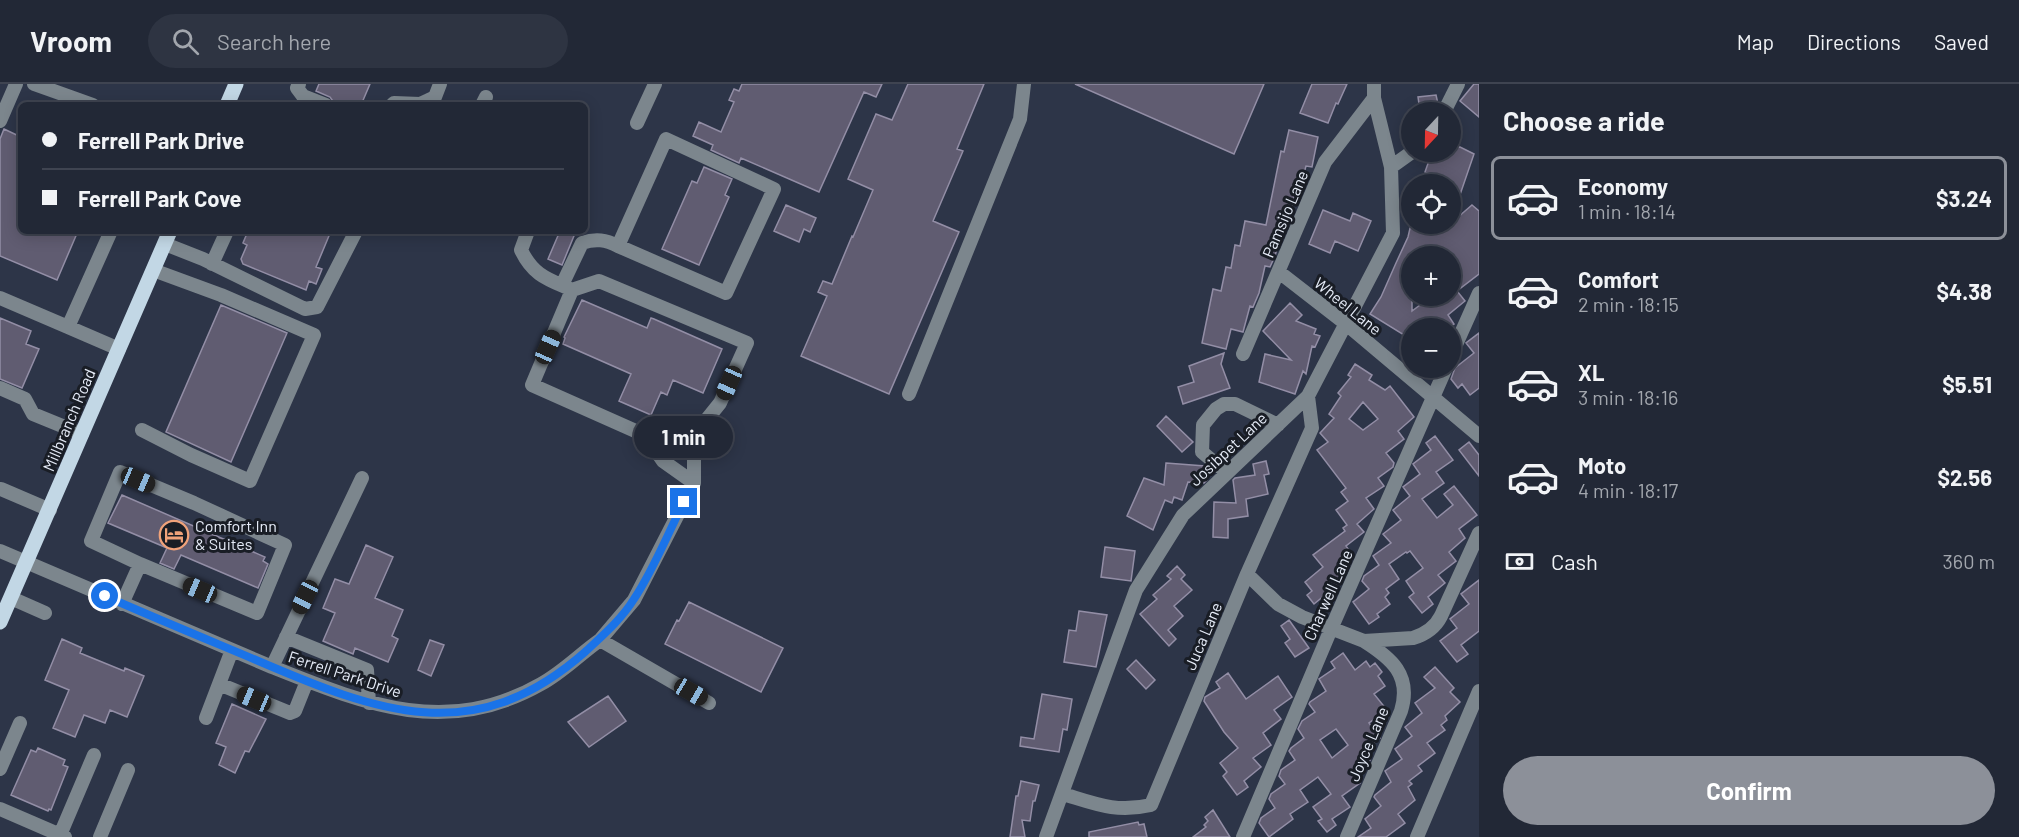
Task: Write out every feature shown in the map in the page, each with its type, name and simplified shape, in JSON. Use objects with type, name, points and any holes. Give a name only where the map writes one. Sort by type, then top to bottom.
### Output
[{"type":"main road","points":[[227,102],[236,84]]},
{"type":"main road","name":"Millbranch Road","points":[[0,622],[167,237]]},
{"type":"street","points":[[0,121],[16,84]]},
{"type":"street","points":[[34,84],[85,102]]},
{"type":"street","points":[[299,84],[297,88],[303,96],[318,102]]},
{"type":"street","points":[[424,102],[435,97],[440,84]]},
{"type":"street","points":[[637,123],[655,84]]},
{"type":"street","points":[[909,394],[1020,118],[1024,84]]},
{"type":"street","points":[[1449,102],[1458,84]]},
{"type":"street","name":"Josibpet Lane","points":[[1046,837],[1136,590],[1183,514],[1308,396],[1393,233],[1391,167],[1374,91]]},
{"type":"street","name":"Pamsijo Lane","points":[[1243,354],[1325,162],[1374,91]]},
{"type":"street","points":[[618,246],[666,139],[774,189],[726,293],[618,246],[608,241],[592,240],[582,243],[531,385],[658,441]]},
{"type":"street","points":[[1391,167],[1401,160]]},
{"type":"street","points":[[68,327],[110,234]]},
{"type":"street","points":[[212,264],[226,234]]},
{"type":"street","points":[[167,237],[212,264],[305,309],[317,307],[354,234]]},
{"type":"street","points":[[527,234],[522,250],[528,264],[544,278],[567,287],[599,281],[747,343],[720,403],[691,439]]},
{"type":"street","points":[[142,430],[250,481],[314,335],[221,295],[153,270]]},
{"type":"street","name":"Wheel Lane","points":[[1279,272],[1346,324],[1479,436]]},
{"type":"street","points":[[1461,333],[1479,293]]},
{"type":"street","points":[[0,298],[119,349]]},
{"type":"street","name":"Charwell Lane","points":[[1244,837],[1331,629],[1442,378]]},
{"type":"street","points":[[0,388],[25,399],[33,414],[82,434]]},
{"type":"street","name":"Juca Lane","points":[[1063,794],[1104,806],[1132,809],[1151,805],[1247,574],[1312,428],[1308,396]]},
{"type":"street","points":[[1227,474],[1202,452],[1203,425],[1216,409],[1224,404],[1234,404],[1278,425]]},
{"type":"street","points":[[684,427],[691,439],[694,445],[694,483],[663,461],[654,448],[664,431],[684,427]]},
{"type":"street","points":[[120,472],[285,545],[257,613],[141,564],[91,541],[120,472]]},
{"type":"street","points":[[272,667],[362,478]]},
{"type":"street","name":"Ferrell Park Drive","points":[[0,551],[272,667],[369,703],[394,709],[431,713],[465,711],[497,704],[544,683],[600,640],[634,600],[694,483]]},
{"type":"street","points":[[1,489],[50,510]]},
{"type":"street","points":[[1247,574],[1278,604],[1331,629],[1364,641],[1413,638],[1434,627],[1442,616],[1479,533]]},
{"type":"street","points":[[122,604],[141,564]]},
{"type":"street","points":[[11,598],[45,613]]},
{"type":"street","points":[[286,637],[367,670],[369,703]]},
{"type":"street","points":[[600,640],[709,703]]},
{"type":"street","name":"Joyce Lane","points":[[1347,837],[1401,711],[1404,698],[1404,682],[1394,665],[1377,649],[1364,641]]},
{"type":"street","points":[[206,718],[232,650]]},
{"type":"street","points":[[219,684],[293,713],[307,681]]},
{"type":"street","points":[[1417,837],[1479,691]]},
{"type":"street","points":[[0,769],[20,723]]},
{"type":"street","points":[[0,809],[62,836],[94,755]]},
{"type":"street","points":[[100,837],[128,770]]},
{"type":"building","points":[[319,84],[370,84],[362,102],[334,102],[330,97],[316,91]]},
{"type":"building","points":[[742,84],[882,84],[876,97],[864,92],[819,192],[741,158],[739,163],[711,150],[713,145],[693,136],[699,122],[721,132],[734,102],[729,100],[734,89],[739,91]]},
{"type":"building","points":[[908,84],[984,84],[957,149],[963,151],[933,221],[959,232],[889,394],[801,356],[827,296],[818,292],[823,281],[832,284],[873,190],[848,179],[876,114],[892,120]]},
{"type":"building","points":[[1075,84],[1264,84],[1234,154]]},
{"type":"building","points":[[1312,84],[1347,84],[1328,123],[1300,113]]},
{"type":"building","points":[[1474,84],[1479,84],[1479,117],[1460,101]]},
{"type":"building","points":[[1436,95],[1438,102],[1419,102],[1418,97]]},
{"type":"building","points":[[4,129],[18,136],[18,234],[77,234],[57,280],[0,256],[0,139]]},
{"type":"building","points":[[1289,130],[1318,137],[1312,167],[1306,166],[1300,188],[1296,187],[1291,212],[1287,211],[1275,256],[1270,267],[1265,266],[1259,293],[1253,307],[1250,306],[1243,332],[1231,329],[1226,349],[1202,343],[1213,289],[1221,291],[1226,267],[1231,268],[1235,245],[1240,246],[1245,221],[1266,225],[1281,151],[1284,152]]},
{"type":"building","points":[[1461,148],[1474,154],[1461,192],[1461,174],[1425,172],[1428,162],[1461,162]]},
{"type":"building","points":[[704,167],[732,179],[725,195],[729,197],[699,265],[662,249],[692,181],[697,183]]},
{"type":"building","points":[[786,205],[816,218],[810,232],[804,229],[799,242],[774,231]]},
{"type":"building","points":[[1472,205],[1479,211],[1479,274],[1461,288],[1461,246],[1404,246],[1409,234],[1461,234],[1461,214]]},
{"type":"building","points":[[1323,210],[1350,221],[1353,213],[1371,221],[1358,251],[1335,241],[1330,253],[1309,244]]},
{"type":"building","points":[[247,234],[330,234],[316,267],[322,269],[316,284],[309,281],[306,290],[243,264],[241,259],[247,245],[243,243]]},
{"type":"building","points":[[559,234],[575,234],[562,265],[548,259]]},
{"type":"building","points":[[1401,253],[1401,306],[1412,306],[1412,311],[1419,306],[1459,306],[1448,315],[1450,318],[1401,318],[1401,333],[1370,314],[1381,297]]},
{"type":"building","points":[[582,300],[647,328],[651,318],[654,319],[722,349],[703,393],[673,380],[667,395],[661,392],[651,415],[619,401],[631,374],[563,344],[564,337]]},
{"type":"building","points":[[1290,303],[1302,315],[1296,321],[1316,329],[1314,334],[1320,336],[1315,347],[1312,346],[1306,374],[1303,371],[1295,394],[1259,382],[1265,354],[1291,360],[1263,331]]},
{"type":"building","points":[[221,305],[287,333],[231,462],[166,432]]},
{"type":"building","points":[[0,318],[31,331],[26,344],[39,349],[22,388],[0,379]]},
{"type":"building","points":[[1479,333],[1479,388],[1470,395],[1462,384],[1458,388],[1451,379],[1461,378],[1461,363],[1474,353],[1466,343]]},
{"type":"building","points":[[1224,353],[1221,364],[1230,388],[1183,404],[1178,387],[1194,382],[1189,366]]},
{"type":"building","points":[[1355,364],[1372,375],[1369,380],[1385,390],[1390,386],[1414,417],[1398,431],[1404,439],[1386,453],[1394,463],[1393,467],[1378,478],[1384,486],[1366,498],[1374,509],[1357,524],[1364,532],[1346,546],[1353,556],[1336,570],[1344,578],[1314,604],[1307,595],[1312,591],[1305,582],[1323,567],[1313,555],[1345,531],[1343,528],[1347,525],[1336,510],[1348,501],[1341,492],[1346,488],[1317,450],[1328,442],[1320,433],[1334,418],[1329,414],[1341,396],[1338,393],[1351,377],[1348,375]],"holes":[[[1363,402],[1378,419],[1363,430],[1349,419]]]},
{"type":"building","points":[[1166,416],[1193,442],[1182,452],[1157,426]]},
{"type":"building","points":[[1435,436],[1453,460],[1436,472],[1444,483],[1422,499],[1437,518],[1453,505],[1444,494],[1454,486],[1477,515],[1459,529],[1465,538],[1449,552],[1456,561],[1438,575],[1445,583],[1428,597],[1433,604],[1422,613],[1409,597],[1414,593],[1406,581],[1423,568],[1410,551],[1406,552],[1389,564],[1399,579],[1386,589],[1389,593],[1385,597],[1390,604],[1377,614],[1379,617],[1369,624],[1353,602],[1369,589],[1362,581],[1364,576],[1379,565],[1373,556],[1391,543],[1383,534],[1401,520],[1393,510],[1410,496],[1403,487],[1420,474],[1413,464],[1431,450],[1426,443]]},
{"type":"building","points":[[1469,442],[1479,455],[1479,476],[1459,450]]},
{"type":"building","points":[[1266,461],[1269,474],[1264,475],[1268,494],[1246,499],[1248,516],[1228,519],[1228,538],[1213,537],[1214,502],[1236,503],[1233,480],[1255,475],[1253,464]]},
{"type":"building","points":[[1166,463],[1205,466],[1208,469],[1207,480],[1204,483],[1188,482],[1182,500],[1174,497],[1172,503],[1165,500],[1153,530],[1127,516],[1144,478],[1164,485]]},
{"type":"building","name":"Comfort Inn & Suites","points":[[122,495],[265,557],[263,561],[268,564],[258,588],[181,555],[174,569],[160,563],[167,548],[108,523]]},
{"type":"building","points":[[366,545],[393,557],[375,598],[403,610],[392,636],[398,639],[388,662],[355,648],[353,654],[323,641],[335,613],[323,608],[335,579],[349,584]]},
{"type":"building","points":[[1105,547],[1135,551],[1131,581],[1101,577]]},
{"type":"building","points":[[1177,566],[1185,575],[1181,579],[1192,590],[1174,606],[1183,616],[1168,630],[1176,639],[1169,646],[1140,614],[1157,599],[1153,595],[1171,579],[1167,576]]},
{"type":"building","points":[[1479,580],[1479,631],[1461,645],[1468,654],[1457,662],[1440,641],[1457,628],[1450,619],[1469,604],[1461,594]]},
{"type":"building","points":[[689,602],[783,648],[761,692],[665,644]]},
{"type":"building","points":[[1079,611],[1107,615],[1096,667],[1064,662],[1069,630],[1076,631]]},
{"type":"building","points":[[1289,620],[1309,648],[1295,657],[1285,643],[1290,639],[1281,626]]},
{"type":"building","points":[[62,639],[82,648],[80,653],[124,671],[125,668],[144,676],[127,717],[110,710],[105,723],[84,715],[75,737],[53,728],[69,690],[45,680]]},
{"type":"building","points":[[430,640],[444,645],[431,676],[418,670]]},
{"type":"building","points":[[1343,653],[1355,670],[1366,661],[1370,667],[1375,663],[1382,672],[1378,676],[1385,686],[1374,694],[1387,710],[1369,723],[1380,738],[1363,751],[1370,760],[1352,773],[1360,783],[1342,796],[1350,807],[1332,819],[1336,825],[1327,832],[1318,821],[1322,819],[1313,807],[1331,794],[1318,777],[1300,790],[1308,802],[1290,814],[1293,819],[1269,837],[1259,823],[1261,818],[1275,808],[1269,799],[1271,794],[1285,784],[1279,776],[1281,770],[1295,760],[1289,751],[1304,738],[1298,729],[1302,721],[1315,712],[1310,702],[1326,691],[1319,679],[1335,668],[1331,662]],"holes":[[[1336,729],[1348,745],[1332,758],[1320,740]]]},
{"type":"building","points":[[1136,660],[1155,680],[1146,689],[1127,669]]},
{"type":"building","points":[[1435,667],[1454,688],[1450,692],[1460,702],[1445,716],[1447,720],[1441,725],[1445,730],[1427,743],[1435,753],[1418,766],[1422,771],[1409,781],[1412,784],[1408,787],[1415,800],[1398,814],[1405,823],[1386,837],[1358,837],[1371,828],[1365,819],[1381,806],[1374,797],[1375,795],[1391,782],[1385,771],[1402,759],[1395,749],[1412,736],[1405,727],[1422,713],[1415,703],[1435,688],[1424,677]]},
{"type":"building","points":[[1228,673],[1246,699],[1278,676],[1292,697],[1274,710],[1281,719],[1263,733],[1271,745],[1253,758],[1261,767],[1244,781],[1248,787],[1237,795],[1223,776],[1227,772],[1220,763],[1238,748],[1224,732],[1204,701],[1205,697],[1220,688],[1216,682]]},
{"type":"building","points":[[1042,694],[1072,699],[1067,730],[1063,729],[1059,752],[1020,746],[1021,737],[1034,739]]},
{"type":"building","points":[[608,696],[626,721],[589,747],[568,722]]},
{"type":"building","points":[[232,704],[266,719],[249,752],[245,751],[235,773],[219,765],[226,747],[216,743]]},
{"type":"building","points":[[38,748],[65,760],[63,765],[68,767],[51,810],[48,811],[11,795],[31,750],[36,752]]},
{"type":"building","points":[[1021,781],[1039,785],[1035,801],[1033,801],[1030,821],[1022,820],[1025,837],[1010,837],[1016,796],[1018,796]]},
{"type":"building","points":[[1213,810],[1230,837],[1193,837],[1206,827],[1204,825],[1208,821],[1205,817]]},
{"type":"building","points":[[1138,822],[1139,825],[1144,824],[1147,837],[1089,837],[1089,832]]},
{"type":"place","name":"Comfort Inn & Suites","points":[[174,535]]},
{"type":"route","points":[[105,596],[272,667],[369,703],[411,712],[465,711],[497,704],[530,691],[556,675],[600,640],[634,600],[684,502]]}]
